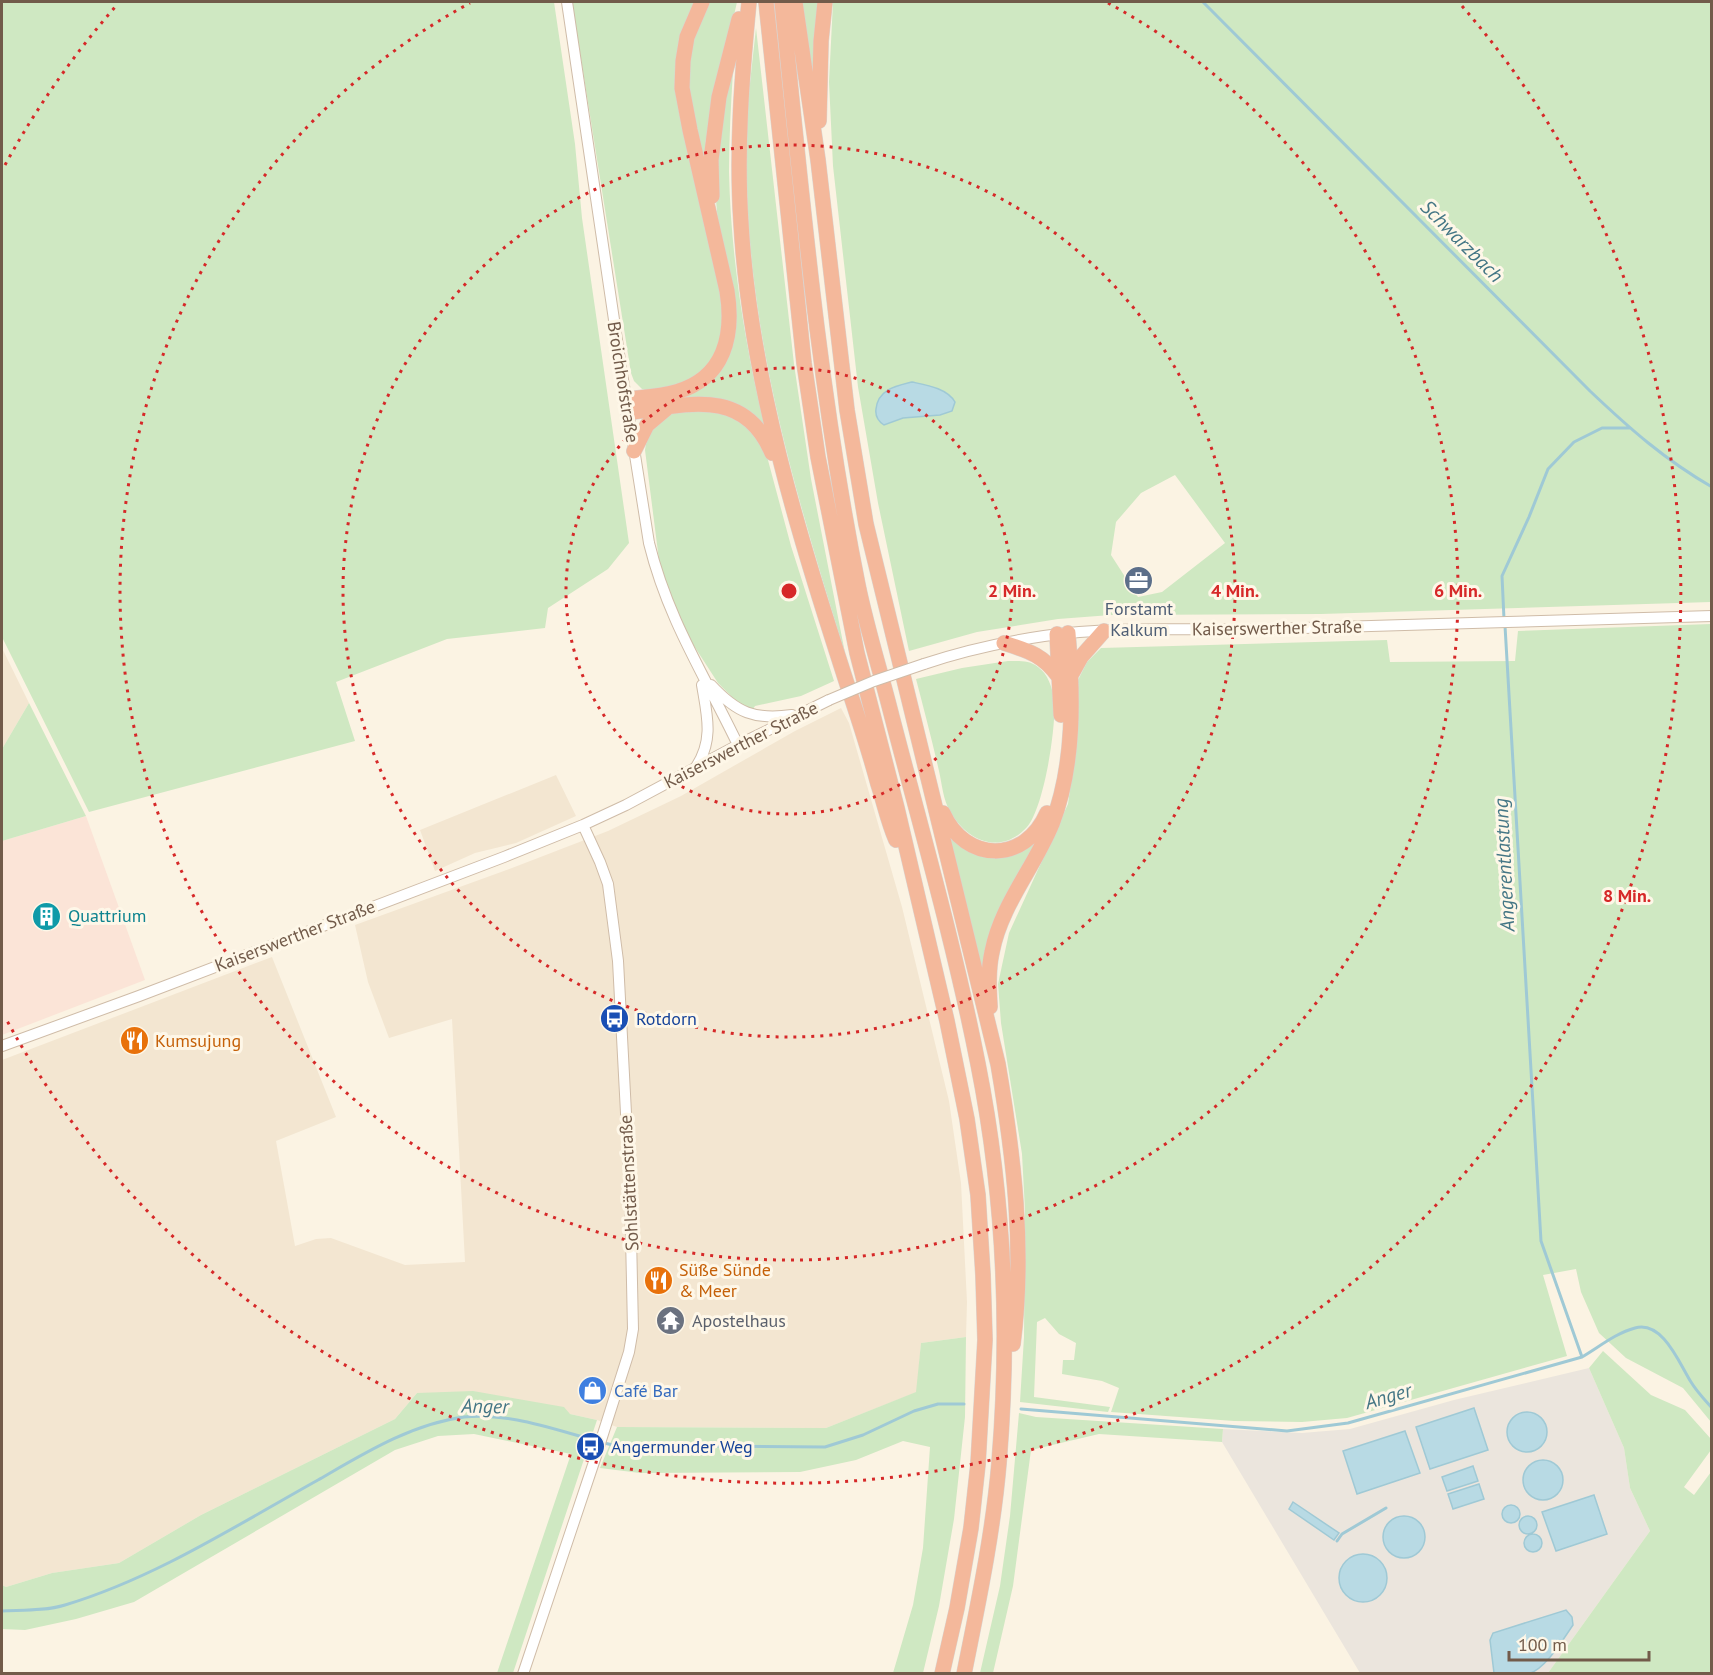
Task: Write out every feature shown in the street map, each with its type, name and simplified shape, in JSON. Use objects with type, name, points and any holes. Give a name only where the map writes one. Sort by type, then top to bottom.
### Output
[{"type":"highway","points":[[627,406],[690,387],[705,377],[721,357],[729,337],[731,318],[728,291],[682,88],[687,36],[702,2]]},
{"type":"highway","points":[[714,233],[711,160],[714,129],[719,97],[744,2]]},
{"type":"highway","points":[[749,2],[740,90],[738,146],[741,223],[748,295],[760,369],[791,497],[829,627],[894,838],[910,866]]},
{"type":"highway","points":[[766,2],[804,363],[818,457],[854,643],[897,807],[964,1097],[978,1195],[985,1340],[978,1464],[971,1528],[957,1608],[942,1674]]},
{"type":"highway","points":[[782,2],[814,300],[834,456],[860,590],[945,918],[979,1067],[992,1155],[999,1224],[1005,1326],[1005,1373],[999,1465],[991,1530],[964,1674]]},
{"type":"highway","points":[[795,2],[818,160],[847,410],[872,552],[998,1064]]},
{"type":"highway","points":[[818,160],[821,41],[825,2]]},
{"type":"highway","points":[[627,406],[668,407],[715,404],[733,409],[747,418],[764,435],[791,497]]},
{"type":"highway","points":[[634,451],[647,425],[668,407]]},
{"type":"highway","points":[[872,552],[874,604],[884,684]]},
{"type":"highway","points":[[927,769],[944,816],[953,831],[963,841],[978,849],[996,851],[1006,850],[1025,842],[1034,834],[1046,815],[1054,791],[1059,761],[1065,676],[1104,631]]},
{"type":"highway","points":[[1005,1373],[1012,1345],[1017,1307],[1017,1225],[1012,1154],[989,986],[992,952],[1000,924],[1051,825],[1061,797],[1067,759],[1062,634]]},
{"type":"highway","points":[[1004,643],[1039,656],[1065,676]]},
{"type":"main road","name":"Broichhofstraße","points":[[567,2],[647,533],[656,570],[673,618],[738,745]]},
{"type":"main road","name":"Kaiserswerther Straße","points":[[2,1046],[139,996],[583,825],[829,700],[874,681],[957,653],[1062,634],[1104,631],[1238,630],[1712,616]]},
{"type":"main road","points":[[700,673],[735,707],[753,715],[770,718],[801,713]]},
{"type":"main road","points":[[696,767],[702,758],[709,736],[709,722],[700,673]]},
{"type":"main road","name":"Sohlstättenstraße","points":[[523,1674],[629,1352],[633,1329],[630,1189],[618,961],[613,914],[604,871],[583,825]]},
{"type":"shaded area","points":[[2,648],[29,703],[2,749]]},
{"type":"shaded area","points":[[841,708],[849,723],[902,907],[949,1101],[961,1183],[967,1302],[966,1337],[921,1343],[917,1392],[826,1428],[617,1427],[570,1414],[417,1393],[395,1419],[201,1515],[119,1563],[52,1573],[6,1587],[2,1585],[2,1060],[272,957],[336,1117],[276,1141],[295,1246],[316,1239],[331,1238],[405,1265],[465,1262],[452,1019],[389,1038],[368,982],[355,925],[608,831],[681,796],[795,731]]},
{"type":"shaded area","points":[[556,775],[576,816],[516,843],[475,853],[435,871],[420,830]]},
{"type":"shaded area","points":[[86,816],[145,980],[2,1035],[2,841]]},
{"type":"shaded area","points":[[1589,1368],[1624,1448],[1630,1488],[1650,1531],[1548,1673],[1360,1673],[1222,1442],[1223,1429],[1302,1433],[1350,1429],[1454,1400]]},
{"type":"green space","points":[[2,2],[554,2],[575,144],[582,218],[629,543],[608,569],[548,608],[545,628],[447,639],[336,682],[355,741],[89,812],[2,637]]},
{"type":"green space","points":[[572,2],[695,2],[678,57],[725,308],[720,347],[703,372],[681,385],[642,389],[634,381],[631,373]]},
{"type":"green space","points":[[705,2],[737,2],[705,144],[705,178],[688,108],[691,39]]},
{"type":"green space","points":[[802,2],[818,2],[812,79]]},
{"type":"green space","points":[[833,2],[1711,2],[1711,602],[1321,614],[1111,615],[1058,619],[977,632],[909,651],[878,503],[858,387],[833,166],[829,82]],"holes":[[[1175,475],[1225,543],[1162,592],[1138,597],[1111,555],[1116,522],[1141,493]]]},
{"type":"green space","points":[[756,28],[794,364],[811,479],[845,653],[780,425],[758,309],[751,250],[746,160],[747,113]]},
{"type":"green space","points":[[733,71],[729,172],[733,238],[746,335],[766,432],[753,419],[655,402],[729,354],[714,176],[716,132]]},
{"type":"green space","points":[[679,410],[724,412],[749,427],[765,449],[791,546],[834,681],[801,696],[755,706],[753,709],[738,703],[718,683],[687,635],[671,598],[659,560],[645,450],[649,435],[656,424]]},
{"type":"green space","points":[[1711,624],[1711,1422],[1683,1388],[1626,1358],[1599,1333],[1581,1292],[1576,1269],[1543,1275],[1567,1356],[1347,1418],[1302,1422],[1234,1421],[1111,1412],[1119,1388],[1102,1381],[1062,1374],[1063,1360],[1074,1360],[1076,1343],[1059,1334],[1045,1318],[1037,1322],[1034,1397],[1110,1407],[1108,1412],[1020,1402],[1024,1337],[1025,1210],[1022,1154],[1001,1023],[998,984],[1009,933],[1068,804],[1075,752],[1078,680],[1087,662],[1101,648],[1387,640],[1390,662],[1515,661],[1518,631]]},
{"type":"green space","points":[[1008,661],[1031,663],[1047,677],[1054,699],[1053,727],[1044,785],[1033,817],[1027,827],[1017,836],[995,843],[975,837],[965,830],[948,807],[916,679],[962,668]]},
{"type":"green space","points":[[29,703],[86,816],[2,841],[2,749]]},
{"type":"green space","points":[[945,831],[966,849],[1037,840],[984,976]]},
{"type":"green space","points":[[966,1337],[965,1417],[954,1519],[939,1606],[923,1673],[893,1673],[913,1605],[923,1548],[930,1447],[903,1441],[856,1460],[800,1472],[640,1473],[600,1468],[617,1427],[826,1428],[916,1392],[921,1343]]},
{"type":"green space","points":[[1603,1351],[1651,1395],[1685,1410],[1711,1439],[1711,1450],[1684,1487],[1694,1495],[1711,1472],[1711,1673],[1548,1673],[1650,1531],[1630,1488],[1624,1448],[1589,1368]]},
{"type":"green space","points":[[473,1391],[564,1407],[570,1414],[597,1420],[513,1673],[497,1673],[571,1454],[474,1434],[438,1436],[395,1450],[134,1602],[76,1619],[25,1630],[2,1629],[2,1585],[6,1587],[52,1573],[119,1563],[201,1515],[395,1419],[417,1393]]},
{"type":"green space","points":[[1019,1413],[1036,1417],[1223,1429],[1222,1442],[1099,1434],[1031,1450],[1013,1586],[993,1673],[980,1673],[1000,1586],[1010,1516]]},
{"type":"water","points":[[912,382],[947,393],[955,402],[952,411],[940,415],[903,418],[884,425],[876,414],[880,397],[889,390]]},
{"type":"water","points":[[1474,1408],[1488,1450],[1430,1469],[1416,1427]]},
{"type":"water","points":[[1527,1412],[1535,1413],[1541,1418],[1546,1424],[1546,1440],[1541,1446],[1535,1451],[1527,1452],[1519,1451],[1513,1446],[1508,1440],[1507,1432],[1508,1424],[1513,1418],[1519,1413]]},
{"type":"water","points":[[1405,1431],[1420,1473],[1357,1494],[1343,1451]]},
{"type":"water","points":[[1543,1460],[1551,1461],[1557,1466],[1562,1472],[1562,1488],[1557,1494],[1551,1499],[1543,1500],[1535,1499],[1529,1494],[1524,1488],[1523,1480],[1524,1472],[1529,1466],[1535,1461]]},
{"type":"water","points":[[1473,1466],[1478,1481],[1447,1491],[1442,1477]]},
{"type":"water","points":[[1479,1484],[1484,1499],[1453,1509],[1448,1494]]},
{"type":"water","points":[[1594,1495],[1607,1534],[1556,1551],[1542,1512]]},
{"type":"water","points":[[1293,1502],[1339,1533],[1334,1540],[1289,1509]]},
{"type":"water","points":[[1511,1505],[1517,1508],[1520,1514],[1517,1520],[1511,1523],[1505,1520],[1502,1514],[1505,1508]]},
{"type":"water","points":[[1404,1516],[1419,1522],[1425,1537],[1419,1552],[1404,1558],[1389,1552],[1383,1537],[1389,1522]]},
{"type":"water","points":[[1528,1516],[1534,1519],[1537,1525],[1534,1531],[1528,1534],[1522,1531],[1519,1525],[1522,1519]]},
{"type":"water","points":[[1533,1534],[1539,1537],[1542,1543],[1539,1549],[1533,1552],[1527,1549],[1524,1543],[1527,1537]]},
{"type":"water","points":[[1358,1554],[1368,1554],[1380,1561],[1387,1573],[1387,1583],[1380,1595],[1368,1602],[1358,1602],[1343,1591],[1339,1583],[1339,1573],[1350,1558]]},
{"type":"water","points":[[1566,1610],[1572,1617],[1573,1625],[1554,1653],[1541,1666],[1528,1674],[1494,1673],[1490,1640],[1493,1633]]},
{"type":"waterway","name":"Schwarzbach","points":[[1203,2],[1590,391],[1648,443],[1712,487]]},
{"type":"waterway","name":"Angerentlastung","points":[[1504,619],[1502,576],[1548,469],[1574,442],[1602,428],[1629,428]]},
{"type":"waterway","name":"Angerentlastung","points":[[1505,626],[1541,1241],[1582,1357]]},
{"type":"waterway","name":"Anger","points":[[1021,1409],[1287,1431],[1348,1423],[1582,1357],[1621,1333],[1645,1327],[1662,1337],[1676,1355],[1693,1386],[1712,1408]]},
{"type":"waterway","name":"Anger","points":[[604,1443],[613,1445],[825,1447],[863,1435],[914,1411],[938,1404],[964,1404]]},
{"type":"waterway","name":"Anger","points":[[2,1611],[58,1607],[131,1580],[195,1549],[370,1450],[425,1426],[464,1417],[497,1417],[531,1423],[598,1441]]},
{"type":"waterway","points":[[1337,1541],[1342,1534],[1386,1508]]},
{"type":"place","name":"Forstamt Kalkum","points":[[1139,580]]},
{"type":"place","name":"Quattrium","points":[[47,916]]},
{"type":"place","name":"Rotdorn","points":[[615,1019]]},
{"type":"place","name":"Kumsujung","points":[[134,1041]]},
{"type":"place","name":"Süße Sünde & Meer","points":[[658,1280]]},
{"type":"place","name":"Apostelhaus","points":[[671,1321]]},
{"type":"place","name":"Café Bar","points":[[593,1391]]},
{"type":"place","name":"Angermunder Weg","points":[[590,1447]]}]
